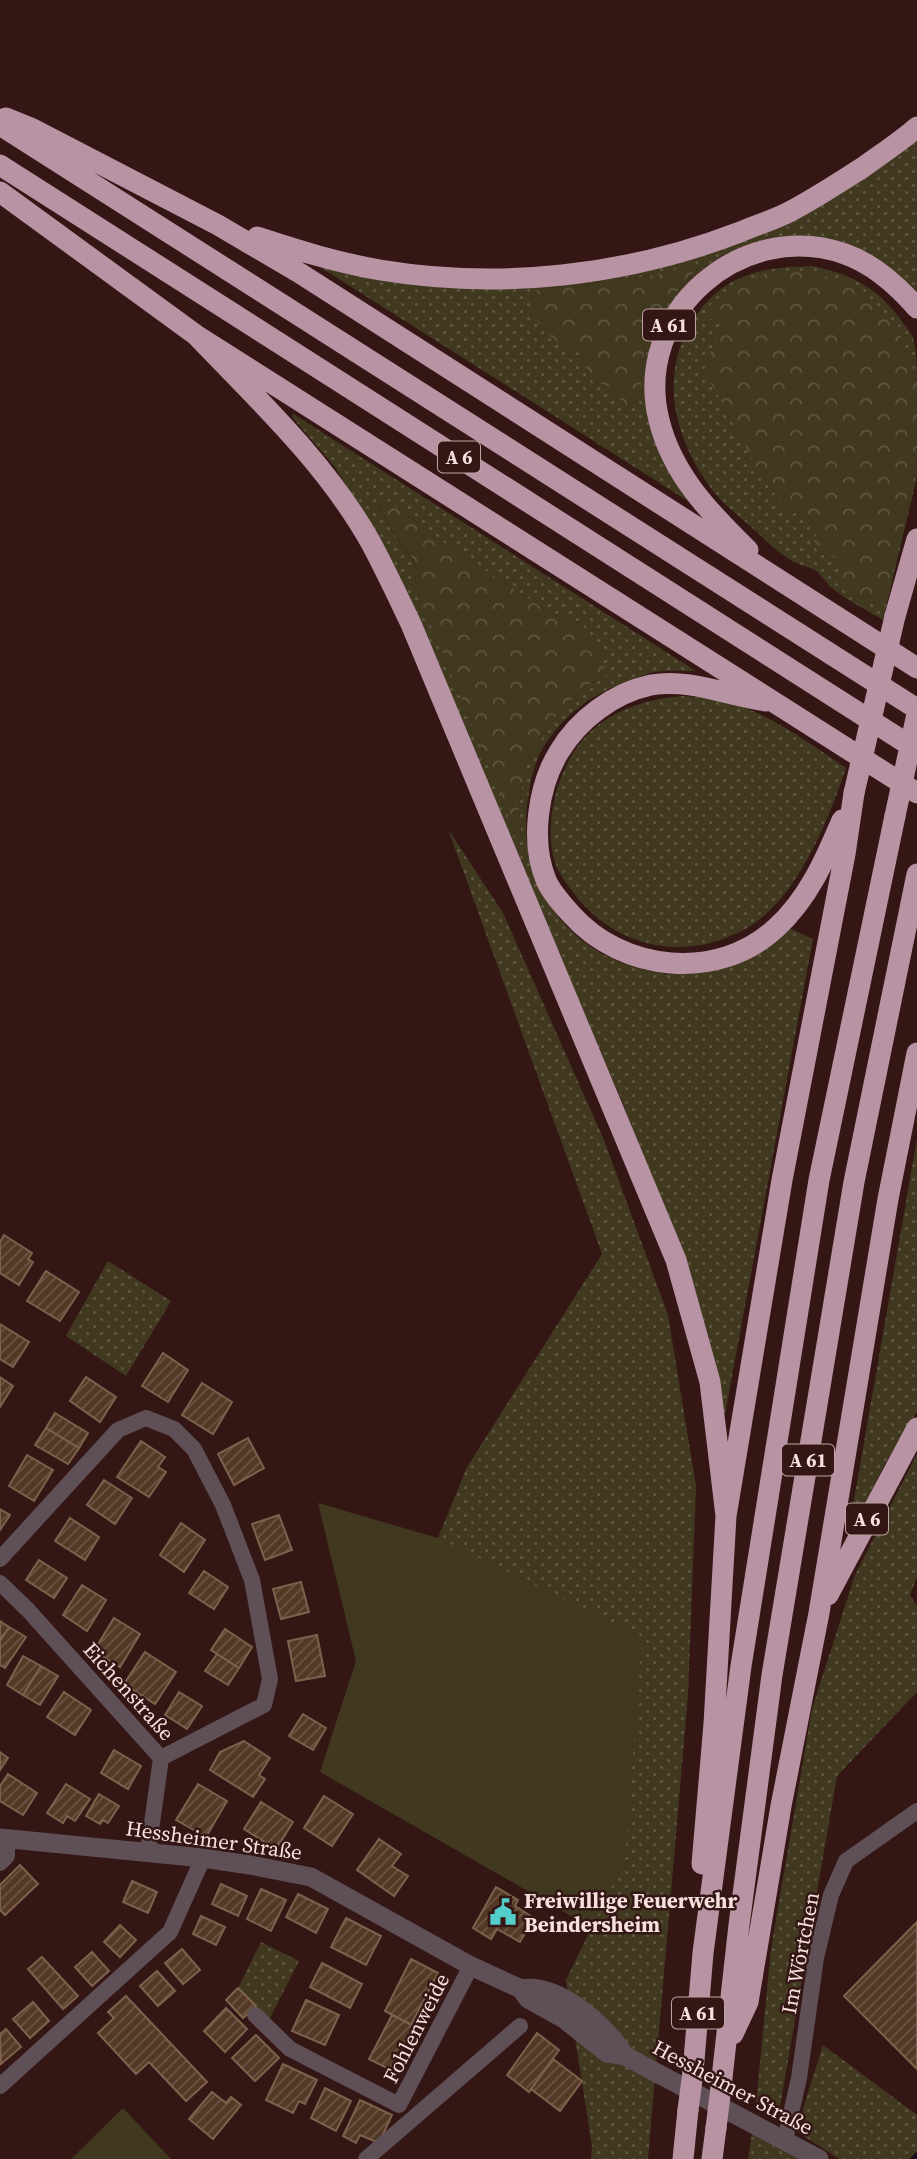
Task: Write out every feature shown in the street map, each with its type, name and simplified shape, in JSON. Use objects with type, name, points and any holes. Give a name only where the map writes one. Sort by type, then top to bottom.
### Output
[{"type":"highway","points":[[0,116],[33,129],[218,225],[309,279],[917,668]]},
{"type":"highway","name":"A 6","points":[[0,125],[917,711]]},
{"type":"highway","points":[[218,225],[302,252],[380,270],[458,278],[528,277],[621,268],[699,248],[787,213],[845,179],[904,139],[917,127]]},
{"type":"highway","name":"A 6","points":[[0,165],[917,750]]},
{"type":"highway","points":[[0,192],[196,335],[917,793]]},
{"type":"highway","name":"A 61","points":[[776,578],[692,491],[667,445],[655,392],[661,348],[670,324],[699,285],[717,270],[736,259],[783,248],[810,247],[845,254],[874,268],[917,307]]},
{"type":"highway","name":"A 61","points":[[196,335],[274,416],[341,497],[370,542],[411,624],[676,1260],[710,1382],[726,1516]]},
{"type":"highway","points":[[773,702],[739,697],[685,683],[651,685],[622,695],[591,714],[568,736],[542,787],[538,812],[541,855],[546,880],[570,913],[595,935],[615,947],[660,963],[703,963],[752,946],[775,929],[795,909],[812,885],[854,793],[895,616],[917,539]]},
{"type":"highway","name":"A 61","points":[[683,2159],[703,1953],[741,1666],[819,1180],[917,711]]},
{"type":"highway","name":"A 61","points":[[703,1953],[702,1858],[714,1724],[726,1516],[780,1193],[845,854],[854,793]]},
{"type":"highway","name":"A 61","points":[[712,2159],[772,1675],[854,1182],[917,874]]},
{"type":"highway","points":[[725,2050],[748,2001],[781,1806],[819,1613],[888,1199],[917,1054]]},
{"type":"highway","name":"A 6","points":[[819,1613],[917,1427]]},
{"type":"street","points":[[0,1559],[118,1430],[146,1418],[174,1429],[194,1449],[223,1505],[252,1580],[271,1679],[264,1705],[161,1758]]},
{"type":"street","name":"Eichenstraße","points":[[0,1583],[28,1610],[161,1758],[148,1852]]},
{"type":"street","name":"Im Wörtchen","points":[[785,2140],[799,2078],[816,1958],[831,1895],[846,1861],[917,1811]]},
{"type":"street","points":[[0,1863],[7,1856],[4,1838]]},
{"type":"street","name":"Hessheimer Straße","points":[[4,1838],[203,1858],[250,1864],[311,1877],[471,1966],[521,1989],[532,1987],[574,2004],[616,2042],[625,2056],[819,2159]]},
{"type":"street","points":[[0,2086],[170,1932],[203,1858]]},
{"type":"street","name":"Fohlenweide","points":[[255,2015],[290,2049],[399,2105],[471,1966]]},
{"type":"street","points":[[366,2159],[520,2026]]},
{"type":"street","points":[[406,2093],[417,2115]]},
{"type":"green space","points":[[917,135],[917,295],[850,248],[818,237],[790,236],[753,243],[716,259],[693,277],[667,311],[654,338],[647,366],[645,394],[649,422],[659,450],[691,503],[309,260],[433,284],[687,258]],"holes":[[[699,268],[665,307],[651,330],[644,355],[641,398],[625,406],[610,387],[589,379],[581,353],[534,290]]]},
{"type":"green space","points":[[695,262],[699,267],[658,318],[647,342],[641,398],[625,406],[610,387],[589,379],[581,353],[565,350],[541,328],[532,309],[534,290],[648,276],[674,271],[681,263]]},
{"type":"green space","points":[[812,266],[851,278],[873,291],[892,309],[913,338],[917,381],[900,332],[706,310],[706,318],[720,320],[723,328],[707,359],[785,508],[807,515],[818,528],[813,545],[820,553],[840,558],[842,569],[905,524],[917,455],[917,477],[883,620],[839,593],[815,570],[794,562],[780,552],[722,501],[692,458],[677,414],[675,369],[680,347],[701,308],[727,285],[742,277],[774,269]]},
{"type":"green space","points":[[777,271],[812,272],[860,287],[900,332],[917,381],[917,455],[905,524],[884,603],[870,603],[856,598],[834,580],[842,569],[840,559],[820,553],[813,545],[818,528],[807,515],[785,508],[760,473],[706,374],[707,359],[723,328],[720,321],[705,318],[705,310],[738,285]]},
{"type":"green space","points":[[292,413],[696,671],[654,672],[603,692],[570,715],[540,753],[529,793],[526,821],[528,848],[535,874],[546,898],[561,920],[580,939],[602,954],[628,965],[666,973],[696,973],[726,967],[765,948],[789,928],[813,939],[725,1414],[691,1280],[621,1099],[369,521],[334,466],[293,418]],"holes":[[[385,499],[441,541],[550,613],[583,626],[606,676],[584,687],[550,723],[525,766],[519,808],[521,838],[516,839],[502,797],[416,589],[414,562],[391,529],[378,504]]]},
{"type":"green space","points":[[385,499],[441,541],[550,613],[583,626],[601,648],[606,676],[584,687],[550,723],[525,766],[519,808],[521,838],[516,840],[502,797],[416,589],[414,561],[391,529],[378,503]]},
{"type":"green space","points":[[682,696],[720,700],[770,719],[846,768],[809,857],[781,898],[765,915],[747,928],[724,939],[678,947],[633,939],[612,929],[593,914],[558,870],[552,848],[551,822],[558,785],[568,762],[588,734],[601,723],[631,707]]},
{"type":"green space","points":[[448,829],[503,913],[604,1140],[668,1315],[696,1486],[688,1695],[648,2159],[591,2159],[592,2146],[566,1980],[625,1859],[438,1538],[467,1467],[602,1254]]},
{"type":"green space","points":[[917,1139],[917,1412],[890,1454],[853,1529],[848,1534]]},
{"type":"green space","points":[[108,1261],[171,1301],[126,1376],[66,1336]]},
{"type":"green space","points":[[917,1454],[917,1577],[910,1595],[917,1606],[917,1692],[837,1776],[779,2113],[756,2104],[771,1949],[812,1709],[855,1575]]},
{"type":"green space","points":[[318,1503],[438,1538],[642,1637],[625,1859],[592,1928],[320,1772],[356,1661]]},
{"type":"green space","points":[[261,1942],[299,1961],[269,2020],[238,1988]]},
{"type":"green space","points":[[823,2045],[917,2115],[917,2159],[839,2159],[796,2131]]},
{"type":"green space","points":[[123,2108],[171,2159],[71,2159]]},
{"type":"green space","points":[[753,2125],[819,2159],[748,2159]]},
{"type":"building","points":[[4,1235],[32,1253],[28,1259],[33,1262],[19,1285],[0,1273],[0,1242]]},
{"type":"building","points":[[46,1271],[79,1292],[60,1321],[27,1301]]},
{"type":"building","points":[[0,1324],[29,1342],[13,1367],[0,1359]]},
{"type":"building","points":[[163,1353],[188,1370],[168,1402],[142,1386]]},
{"type":"building","points":[[0,1377],[13,1386],[0,1407]]},
{"type":"building","points":[[86,1377],[116,1397],[100,1422],[70,1401]]},
{"type":"building","points":[[202,1383],[232,1402],[213,1434],[182,1415]]},
{"type":"building","points":[[55,1413],[88,1433],[79,1448],[46,1428]]},
{"type":"building","points":[[46,1428],[79,1448],[68,1464],[35,1445]]},
{"type":"building","points":[[248,1438],[264,1468],[234,1485],[218,1454]]},
{"type":"building","points":[[141,1441],[165,1457],[158,1467],[166,1472],[149,1497],[117,1477]]},
{"type":"building","points":[[27,1455],[53,1470],[34,1501],[9,1486]]},
{"type":"building","points":[[104,1480],[132,1498],[115,1524],[87,1505]]},
{"type":"building","points":[[0,1509],[10,1515],[0,1530]]},
{"type":"building","points":[[279,1515],[292,1550],[265,1560],[252,1524]]},
{"type":"building","points":[[70,1518],[99,1537],[85,1560],[55,1541]]},
{"type":"building","points":[[181,1523],[205,1540],[184,1572],[160,1555]]},
{"type":"building","points":[[39,1560],[67,1578],[54,1598],[26,1580]]},
{"type":"building","points":[[204,1571],[228,1587],[214,1609],[189,1593]]},
{"type":"building","points":[[301,1582],[309,1612],[281,1619],[273,1589]]},
{"type":"building","points":[[82,1585],[106,1600],[87,1631],[63,1615]]},
{"type":"building","points":[[114,1618],[140,1634],[120,1667],[94,1651]]},
{"type":"building","points":[[0,1621],[9,1627],[0,1641]]},
{"type":"building","points":[[9,1627],[26,1637],[5,1668],[0,1665],[0,1641]]},
{"type":"building","points":[[225,1629],[252,1647],[239,1668],[211,1650]]},
{"type":"building","points":[[317,1635],[325,1676],[296,1681],[288,1641]]},
{"type":"building","points":[[145,1652],[176,1672],[155,1704],[124,1684]]},
{"type":"building","points":[[217,1654],[239,1668],[228,1685],[205,1671]]},
{"type":"building","points":[[23,1656],[41,1666],[23,1695],[7,1685]]},
{"type":"building","points":[[41,1666],[58,1676],[40,1705],[23,1695]]},
{"type":"building","points":[[64,1692],[91,1710],[75,1735],[47,1717]]},
{"type":"building","points":[[179,1692],[202,1706],[187,1729],[165,1715]]},
{"type":"building","points":[[303,1714],[326,1728],[313,1750],[289,1736]]},
{"type":"building","points":[[244,1741],[270,1758],[259,1775],[265,1779],[253,1797],[210,1770],[220,1752]]},
{"type":"building","points":[[114,1750],[141,1766],[128,1789],[101,1773]]},
{"type":"building","points":[[0,1752],[8,1758],[0,1770]]},
{"type":"building","points":[[8,1774],[37,1793],[23,1815],[0,1801],[0,1786]]},
{"type":"building","points":[[66,1784],[90,1799],[75,1821],[67,1816],[63,1823],[47,1813]]},
{"type":"building","points":[[198,1784],[227,1801],[206,1837],[176,1820]]},
{"type":"building","points":[[99,1794],[119,1806],[108,1823],[103,1820],[100,1824],[86,1816]]},
{"type":"building","points":[[324,1796],[353,1814],[332,1846],[304,1828]]},
{"type":"building","points":[[261,1802],[293,1822],[276,1849],[244,1829]]},
{"type":"building","points":[[379,1839],[401,1854],[392,1866],[408,1876],[394,1896],[357,1870]]},
{"type":"building","points":[[20,1865],[38,1884],[5,1915],[0,1910],[0,1885]]},
{"type":"building","points":[[132,1881],[157,1892],[148,1913],[123,1902]]},
{"type":"building","points":[[221,1884],[247,1896],[238,1916],[212,1904]]},
{"type":"building","name":"Freiwillige Feuerwehr Beindersheim","points":[[496,1887],[518,1900],[515,1906],[534,1918],[520,1942],[497,1929],[491,1939],[473,1928]]},
{"type":"building","points":[[261,1889],[286,1900],[271,1931],[247,1919]]},
{"type":"building","points":[[298,1894],[328,1909],[316,1933],[286,1917]]},
{"type":"building","points":[[201,1916],[225,1927],[216,1945],[193,1934]]},
{"type":"building","points":[[346,1918],[381,1936],[366,1965],[331,1947]]},
{"type":"building","points":[[917,1922],[917,2069],[844,1996]]},
{"type":"building","points":[[120,1925],[136,1940],[120,1957],[104,1942]]},
{"type":"building","points":[[182,1949],[200,1970],[183,1984],[165,1963]]},
{"type":"building","points":[[92,1952],[109,1971],[92,1986],[75,1967]]},
{"type":"building","points":[[42,1957],[78,1996],[63,2009],[28,1969]]},
{"type":"building","points":[[411,1959],[438,1973],[411,2025],[385,2011]]},
{"type":"building","points":[[322,1963],[362,1984],[350,2008],[310,1987]]},
{"type":"building","points":[[157,1971],[175,1991],[158,2006],[140,1986]]},
{"type":"building","points":[[238,1988],[256,2006],[243,2018],[226,2000]]},
{"type":"building","points":[[126,1996],[207,2082],[186,2101],[149,2062],[136,2074],[98,2033],[114,2018],[108,2012]]},
{"type":"building","points":[[306,2000],[339,2015],[325,2045],[292,2031]]},
{"type":"building","points":[[33,2002],[49,2021],[30,2038],[13,2019]]},
{"type":"building","points":[[226,2008],[247,2029],[225,2052],[204,2031]]},
{"type":"building","points":[[392,2015],[416,2027],[393,2071],[369,2059]]},
{"type":"building","points":[[6,2029],[21,2047],[1,2064],[0,2034]]},
{"type":"building","points":[[537,2033],[559,2050],[529,2092],[507,2075]]},
{"type":"building","points":[[256,2035],[279,2058],[255,2081],[232,2058]]},
{"type":"building","points":[[553,2059],[582,2081],[560,2111],[531,2089]]},
{"type":"building","points":[[283,2064],[317,2080],[305,2104],[299,2101],[293,2113],[266,2100]]},
{"type":"building","points":[[325,2088],[351,2101],[336,2131],[311,2118]]},
{"type":"building","points":[[212,2092],[226,2103],[231,2097],[241,2105],[213,2139],[189,2119]]},
{"type":"building","points":[[360,2100],[392,2115],[379,2143],[360,2135],[356,2143],[343,2136]]},
{"type":"waterway","points":[[913,2159],[917,2155]]},
{"type":"place","name":"Freiwillige Feuerwehr Beindersheim","points":[[503,1912]]}]
